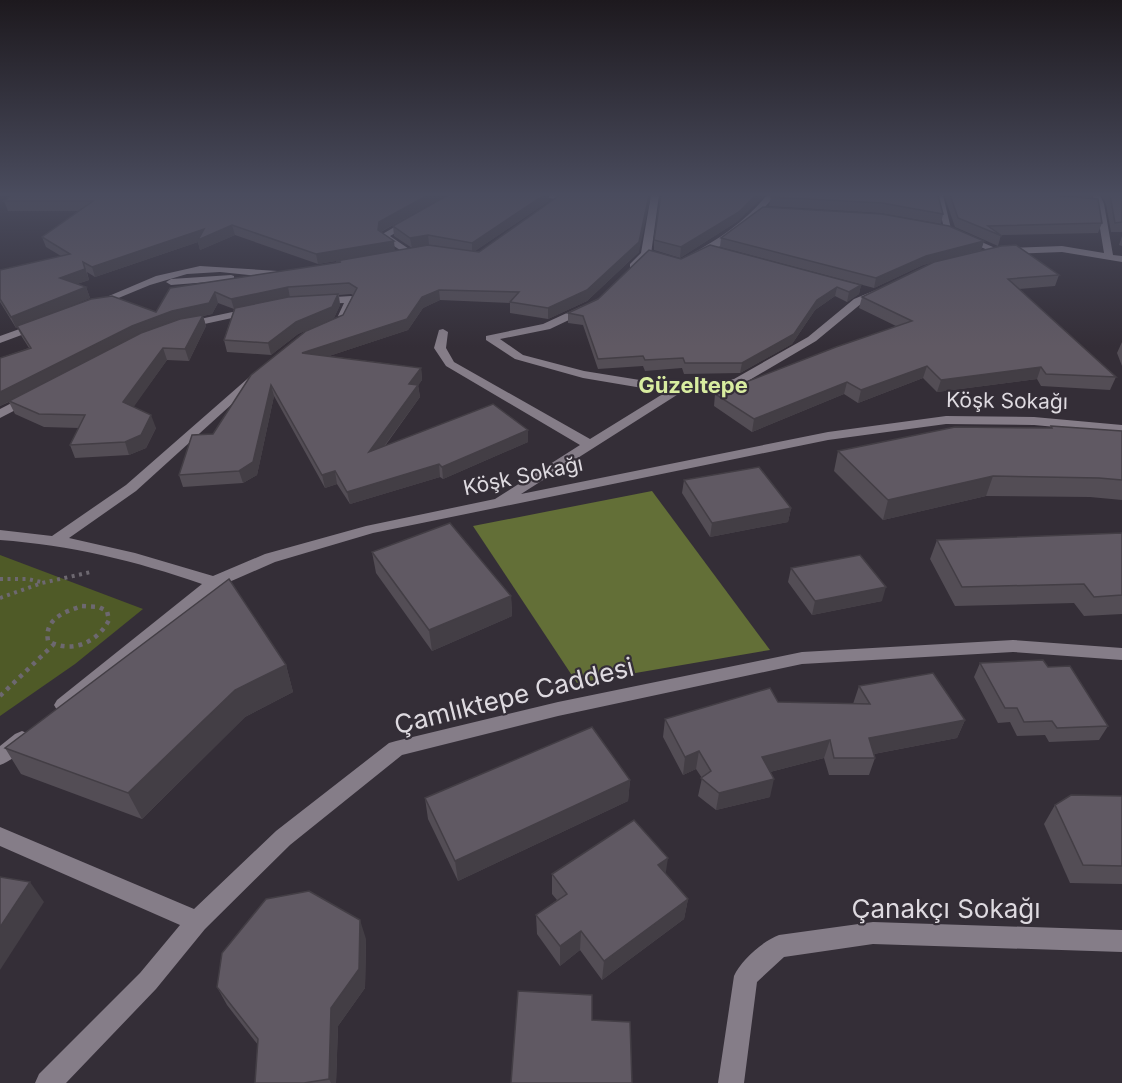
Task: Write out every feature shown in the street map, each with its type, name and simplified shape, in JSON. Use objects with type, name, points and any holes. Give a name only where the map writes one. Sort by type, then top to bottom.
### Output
[{"type":"street","points":[[398,246],[409,253]]},
{"type":"street","points":[[623,276],[650,255],[651,246]]},
{"type":"street","points":[[681,263],[714,246]]},
{"type":"street","points":[[982,246],[997,252]]},
{"type":"street","points":[[1107,246],[1109,256]]},
{"type":"street","points":[[709,249],[720,252]]},
{"type":"street","points":[[977,256],[997,252],[1062,249],[1122,259]]},
{"type":"street","points":[[85,308],[159,280],[175,282],[291,273]]},
{"type":"street","points":[[599,298],[591,305],[546,327],[490,338],[519,357],[583,374],[677,390],[737,382],[812,339],[875,290]]},
{"type":"street","points":[[312,302],[351,299],[340,322],[331,326]]},
{"type":"street","points":[[170,330],[268,308]]},
{"type":"street","points":[[0,340],[53,320]]},
{"type":"street","points":[[443,332],[440,348],[450,364],[590,445]]},
{"type":"street","points":[[56,540],[131,488],[232,395],[268,367]]},
{"type":"street","points":[[492,506],[677,390]]},
{"type":"street","points":[[0,414],[38,393]]},
{"type":"street","name":"Köşk Sokağı","points":[[0,757],[213,582],[270,558],[371,529],[828,436],[946,420],[1034,422],[1122,429]]},
{"type":"street","points":[[0,535],[56,540],[147,560],[213,582]]},
{"type":"street","name":"Çamlıktepe Caddesi","points":[[48,1083],[148,981],[198,921],[283,838],[396,749],[558,709],[802,658],[1013,646],[1122,654]]},
{"type":"street","points":[[0,836],[198,921]]},
{"type":"street","name":"Çanakçı Sokağı","points":[[731,1083],[746,976],[779,945],[873,933],[1122,941]]},
{"type":"path","points":[[0,598],[42,583],[100,570]]},
{"type":"path","points":[[0,579],[28,579],[42,583]]},
{"type":"path","points":[[82,606],[99,607],[107,611],[109,620],[107,626],[91,641],[66,648],[52,645],[46,635],[48,626],[55,618],[82,606]]},
{"type":"path","points":[[0,696],[52,645]]},
{"type":"green space","points":[[652,491],[770,650],[577,683],[473,526]]},
{"type":"green space","points":[[0,555],[143,609],[75,664],[0,716]]},
{"type":"building","points":[[56,246],[155,246],[92,267],[83,262],[85,269],[60,278],[86,287],[11,317],[0,299],[0,270],[70,254]]},
{"type":"building","points":[[291,246],[367,246],[316,254]]},
{"type":"building","points":[[425,246],[479,252],[488,246],[635,246],[587,290],[548,308],[510,302],[519,292],[439,290],[422,297],[407,319],[302,353],[421,368],[409,384],[418,385],[369,452],[493,404],[528,430],[442,467],[439,464],[347,492],[335,471],[322,475],[271,385],[253,462],[239,471],[179,475],[192,435],[213,434],[251,375],[306,331],[343,315],[357,288],[349,283],[288,287],[231,299],[215,292],[209,303],[172,311],[132,326],[0,392],[0,358],[31,348],[17,326],[91,299],[112,296],[156,312],[170,288],[341,262],[336,261]]},
{"type":"building","points":[[712,246],[861,285],[849,292],[837,287],[817,300],[794,334],[742,363],[685,363],[683,358],[645,360],[643,356],[598,359],[583,316],[568,313],[598,299],[649,250],[681,259]]},
{"type":"building","points":[[750,246],[966,246],[926,256],[876,278]]},
{"type":"building","points":[[1001,246],[1017,246],[1059,275],[1008,279],[1116,377],[1046,374],[1041,367],[941,380],[927,366],[861,390],[847,382],[754,419],[715,394],[836,347],[912,321],[862,297],[934,262]]},
{"type":"building","points":[[338,294],[332,307],[296,322],[268,343],[224,340],[235,308],[288,297]]},
{"type":"building","points":[[203,315],[185,349],[163,348],[123,402],[151,415],[141,435],[125,442],[70,445],[85,415],[39,414],[9,401],[141,333],[180,319]]},
{"type":"building","points":[[1051,426],[1122,431],[1122,480],[993,476],[888,500],[838,451],[955,427],[1052,428]]},
{"type":"building","points":[[759,467],[791,508],[712,523],[684,480]]},
{"type":"building","points":[[450,523],[511,596],[429,630],[372,552]]},
{"type":"building","points":[[1122,533],[1122,595],[1094,597],[1084,584],[962,587],[937,540]]},
{"type":"building","points":[[860,555],[886,587],[815,601],[791,568]]},
{"type":"building","points":[[229,579],[286,665],[235,690],[128,793],[5,748]]},
{"type":"building","points":[[1043,660],[1048,667],[1070,666],[1108,726],[1057,728],[1052,721],[1024,722],[1017,708],[1005,708],[980,663]]},
{"type":"building","points":[[933,673],[965,720],[869,738],[875,758],[834,758],[830,740],[762,757],[774,779],[719,793],[701,778],[711,771],[699,751],[685,757],[665,719],[770,688],[778,702],[870,704],[859,686]]},
{"type":"building","points":[[592,727],[630,780],[455,861],[425,798]]},
{"type":"building","points":[[1071,795],[1122,796],[1122,866],[1083,865],[1055,805]]},
{"type":"building","points":[[634,820],[668,858],[658,865],[688,899],[604,961],[581,931],[560,946],[536,915],[567,894],[552,874]]},
{"type":"building","points":[[0,877],[30,882],[0,927]]},
{"type":"building","points":[[309,891],[360,920],[359,969],[331,1008],[329,1079],[304,1083],[255,1083],[258,1039],[217,987],[222,953],[266,899]]},
{"type":"building","points":[[518,991],[592,995],[592,1020],[630,1022],[632,1083],[511,1083]]},
{"type":"district","name":"Güzeltepe","points":[[693,385]]}]
